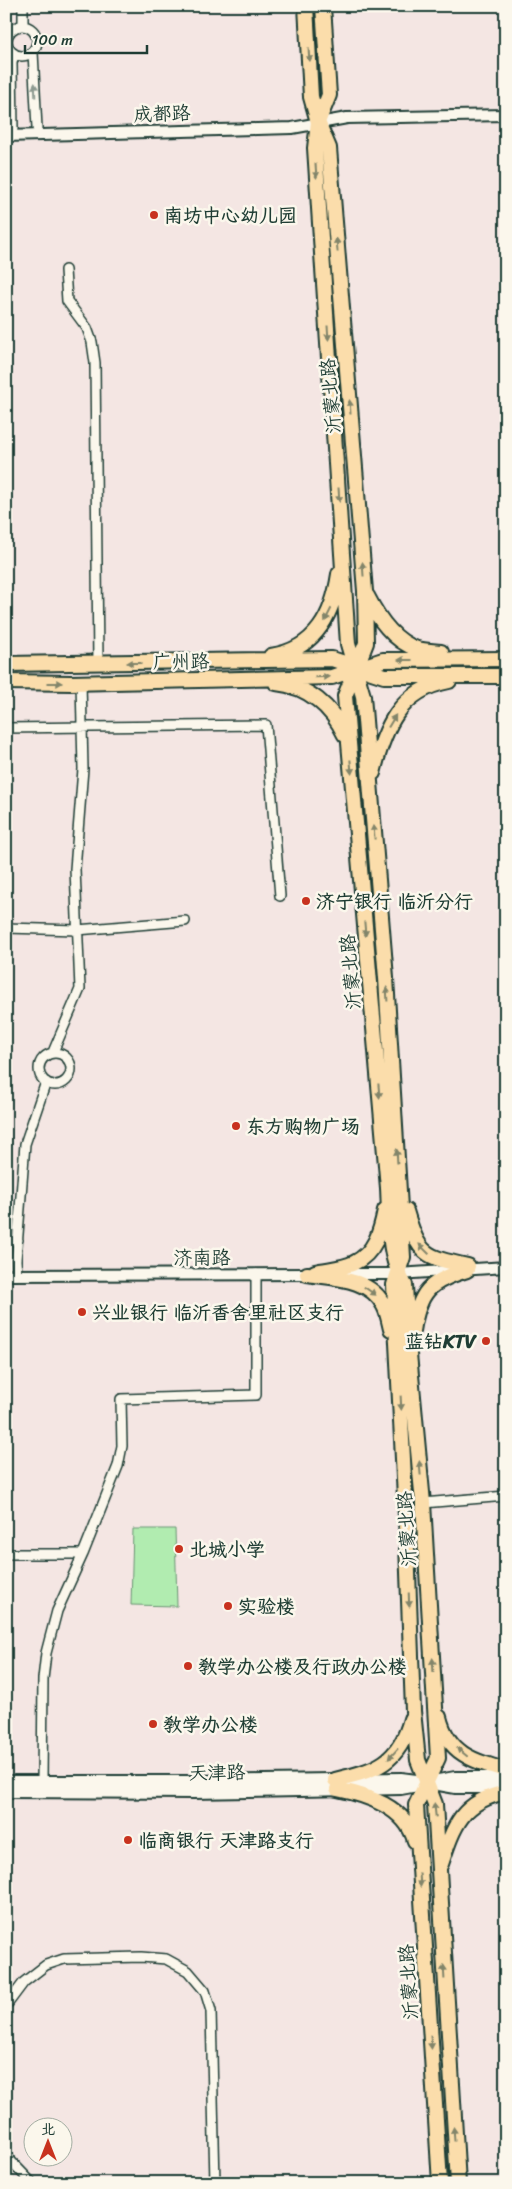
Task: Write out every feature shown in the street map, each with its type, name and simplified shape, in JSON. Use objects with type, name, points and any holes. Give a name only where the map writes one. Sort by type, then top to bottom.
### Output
[{"type":"main road","name":"沂蒙北路","points":[[306,6],[311,97],[318,122],[329,148],[364,591],[366,644],[345,696],[394,1188],[403,1257],[394,1285],[423,1503],[438,1758],[416,1805],[440,2183]]},
{"type":"main road","name":"沂蒙北路","points":[[323,6],[329,95],[318,122],[315,148],[348,644],[363,696],[386,978],[394,1188]]},
{"type":"main road","points":[[234,662],[280,655],[304,643],[319,631],[331,609],[338,585],[343,551]]},
{"type":"main road","points":[[364,591],[376,615],[391,634],[417,649],[478,659]]},
{"type":"main road","name":"广州路","points":[[6,664],[332,659],[384,676],[506,676]]},
{"type":"main road","name":"广州路","points":[[6,682],[332,677],[383,660],[506,659]]},
{"type":"main road","points":[[370,784],[380,746],[390,724],[412,697],[418,691],[437,683],[476,677]]},
{"type":"main road","points":[[236,679],[282,684],[304,691],[324,704],[339,722],[349,743]]},
{"type":"main road","points":[[394,1188],[414,1238],[425,1253],[438,1260],[467,1268]]},
{"type":"main road","points":[[307,1274],[354,1263],[368,1252],[376,1241],[394,1188]]},
{"type":"main road","points":[[404,1354],[419,1305],[428,1289],[443,1277],[467,1268]]},
{"type":"main road","points":[[307,1274],[350,1280],[373,1290],[384,1305],[404,1354]]},
{"type":"main road","name":"沂蒙北路","points":[[404,1354],[413,1711],[418,1760],[435,1804],[458,2183]]},
{"type":"main road","points":[[435,1699],[440,1721],[448,1737],[461,1754],[482,1764],[506,1770]]},
{"type":"main road","points":[[336,1785],[381,1766],[394,1754],[407,1736],[413,1711]]},
{"type":"main road","name":"天津路","points":[[6,1782],[336,1785],[401,1788],[455,1778],[506,1778]]},
{"type":"main road","name":"天津路","points":[[427,1782],[456,1787],[506,1787]]},
{"type":"main road","points":[[336,1785],[382,1802],[396,1813],[413,1833],[418,1852]]},
{"type":"main road","name":"天津路","points":[[6,1791],[194,1792],[336,1785]]},
{"type":"main road","points":[[438,1872],[448,1843],[466,1810],[487,1796],[506,1792]]},
{"type":"street","points":[[23,6],[24,26]]},
{"type":"street","points":[[33,52],[24,56],[14,54],[7,46],[8,36],[14,28],[24,26],[33,30],[38,38],[38,43],[33,52],[37,128]]},
{"type":"street","points":[[9,131],[14,54]]},
{"type":"street","name":"成都路","points":[[9,131],[292,128],[347,118],[506,114]]},
{"type":"street","name":"成都路","points":[[9,131],[37,128],[292,121],[348,125],[506,119]]},
{"type":"street","points":[[65,270],[67,301],[87,328],[92,342],[95,363],[98,663]]},
{"type":"street","points":[[53,1052],[68,1058],[71,1069],[70,1074],[62,1083],[55,1085],[46,1082],[39,1072],[39,1066],[43,1058],[53,1052],[80,989],[76,930],[75,869],[82,769],[81,682]]},
{"type":"street","points":[[6,728],[266,725],[280,896]]},
{"type":"street","points":[[6,928],[76,930],[184,921]]},
{"type":"street","points":[[12,1274],[18,1240],[25,1144],[46,1082]]},
{"type":"street","points":[[6,1241],[18,1240]]},
{"type":"street","name":"济南路","points":[[467,1268],[506,1264]]},
{"type":"street","name":"济南路","points":[[12,1274],[398,1274],[422,1269],[506,1267]]},
{"type":"street","points":[[42,1782],[42,1707],[46,1653],[57,1611],[118,1466],[122,1446],[122,1399],[256,1395],[256,1274]]},
{"type":"street","points":[[423,1503],[506,1496]]},
{"type":"street","points":[[6,1554],[82,1554]]},
{"type":"street","points":[[6,2006],[24,1982],[46,1965],[64,1959],[166,1959],[188,1971],[205,1991],[211,2012],[215,2183]]},
{"type":"street","points":[[6,2156],[32,2183]]},
{"type":"green space","points":[[133,1529],[175,1529],[177,1606],[131,1605]]},
{"type":"place","name":"南坊中心幼儿园","points":[[154,215]]},
{"type":"place","name":"济宁银行 临沂分行","points":[[306,901]]},
{"type":"place","name":"东方购物广场","points":[[236,1126]]},
{"type":"place","name":"兴业银行 临沂香舍里社区支行","points":[[82,1312]]},
{"type":"place","name":"蓝钻KTV","points":[[486,1341]]},
{"type":"place","name":"北城小学","points":[[179,1549]]},
{"type":"place","name":"实验楼","points":[[228,1606]]},
{"type":"place","name":"教学办公楼及行政办公楼","points":[[188,1666]]},
{"type":"place","name":"教学办公楼","points":[[153,1724]]},
{"type":"place","name":"临商银行 天津路支行","points":[[128,1840]]}]
